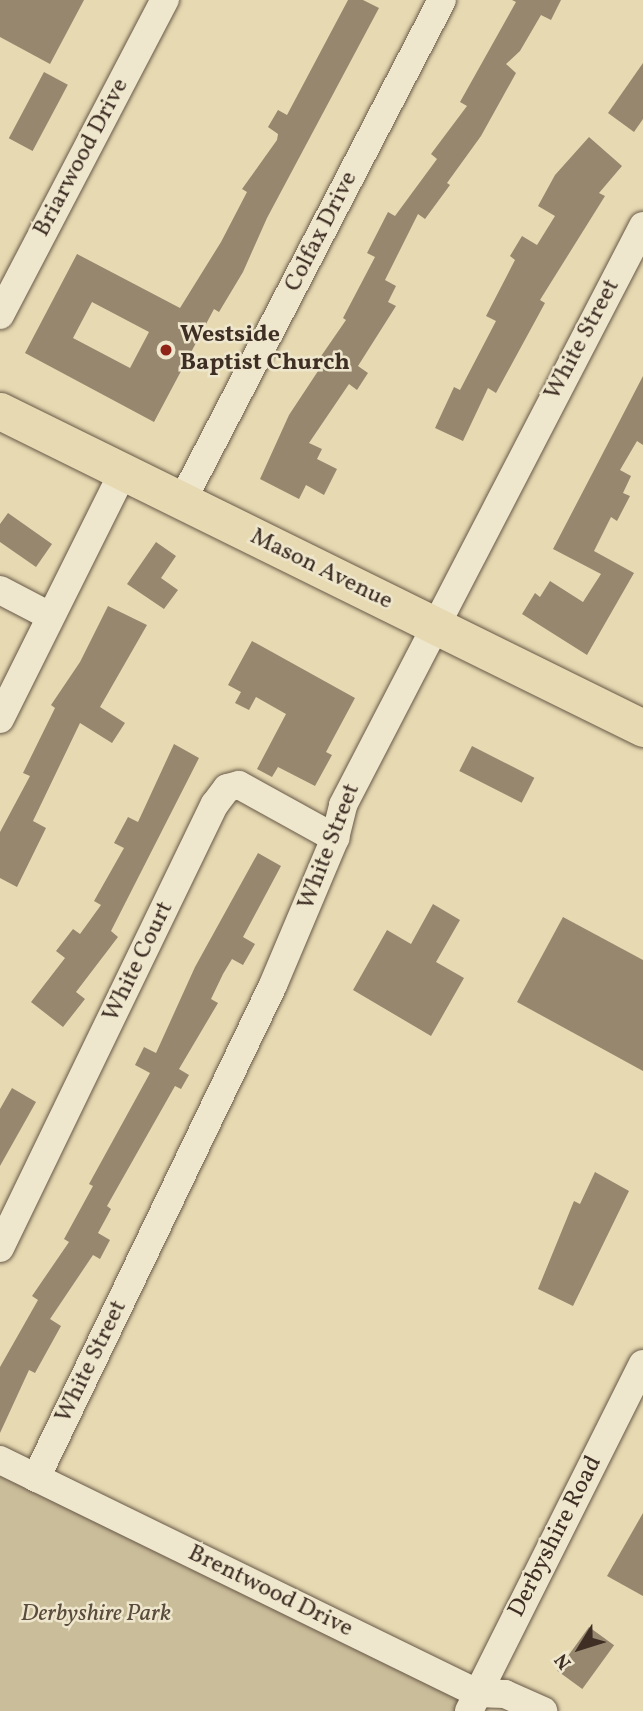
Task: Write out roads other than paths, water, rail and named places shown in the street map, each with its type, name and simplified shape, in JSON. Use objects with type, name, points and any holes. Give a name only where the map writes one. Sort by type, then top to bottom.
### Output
[{"type":"main road","name":"Mason Avenue","points":[[0,411],[643,728]]},
{"type":"street","name":"Briarwood Drive","points":[[0,315],[165,0]]},
{"type":"street","name":"Colfax Drive","points":[[182,501],[442,0]]},
{"type":"street","name":"White Street","points":[[36,1478],[273,985],[335,838],[343,806],[433,626],[643,226]]},
{"type":"street","points":[[0,719],[123,472]]},
{"type":"street","points":[[0,590],[50,616]]},
{"type":"street","name":"White Court","points":[[0,1248],[215,804],[227,788],[239,785],[335,838]]},
{"type":"street","name":"Derbyshire Road","points":[[473,1702],[643,1364]]},
{"type":"street","name":"Brentwood Drive","points":[[0,1460],[473,1702],[505,1694],[542,1711]]},
{"type":"place","name":"Westside Baptist Church","points":[[166,350]]},
{"type":"park label","name":"Derbyshire Park","points":[[96,1615]]}]
